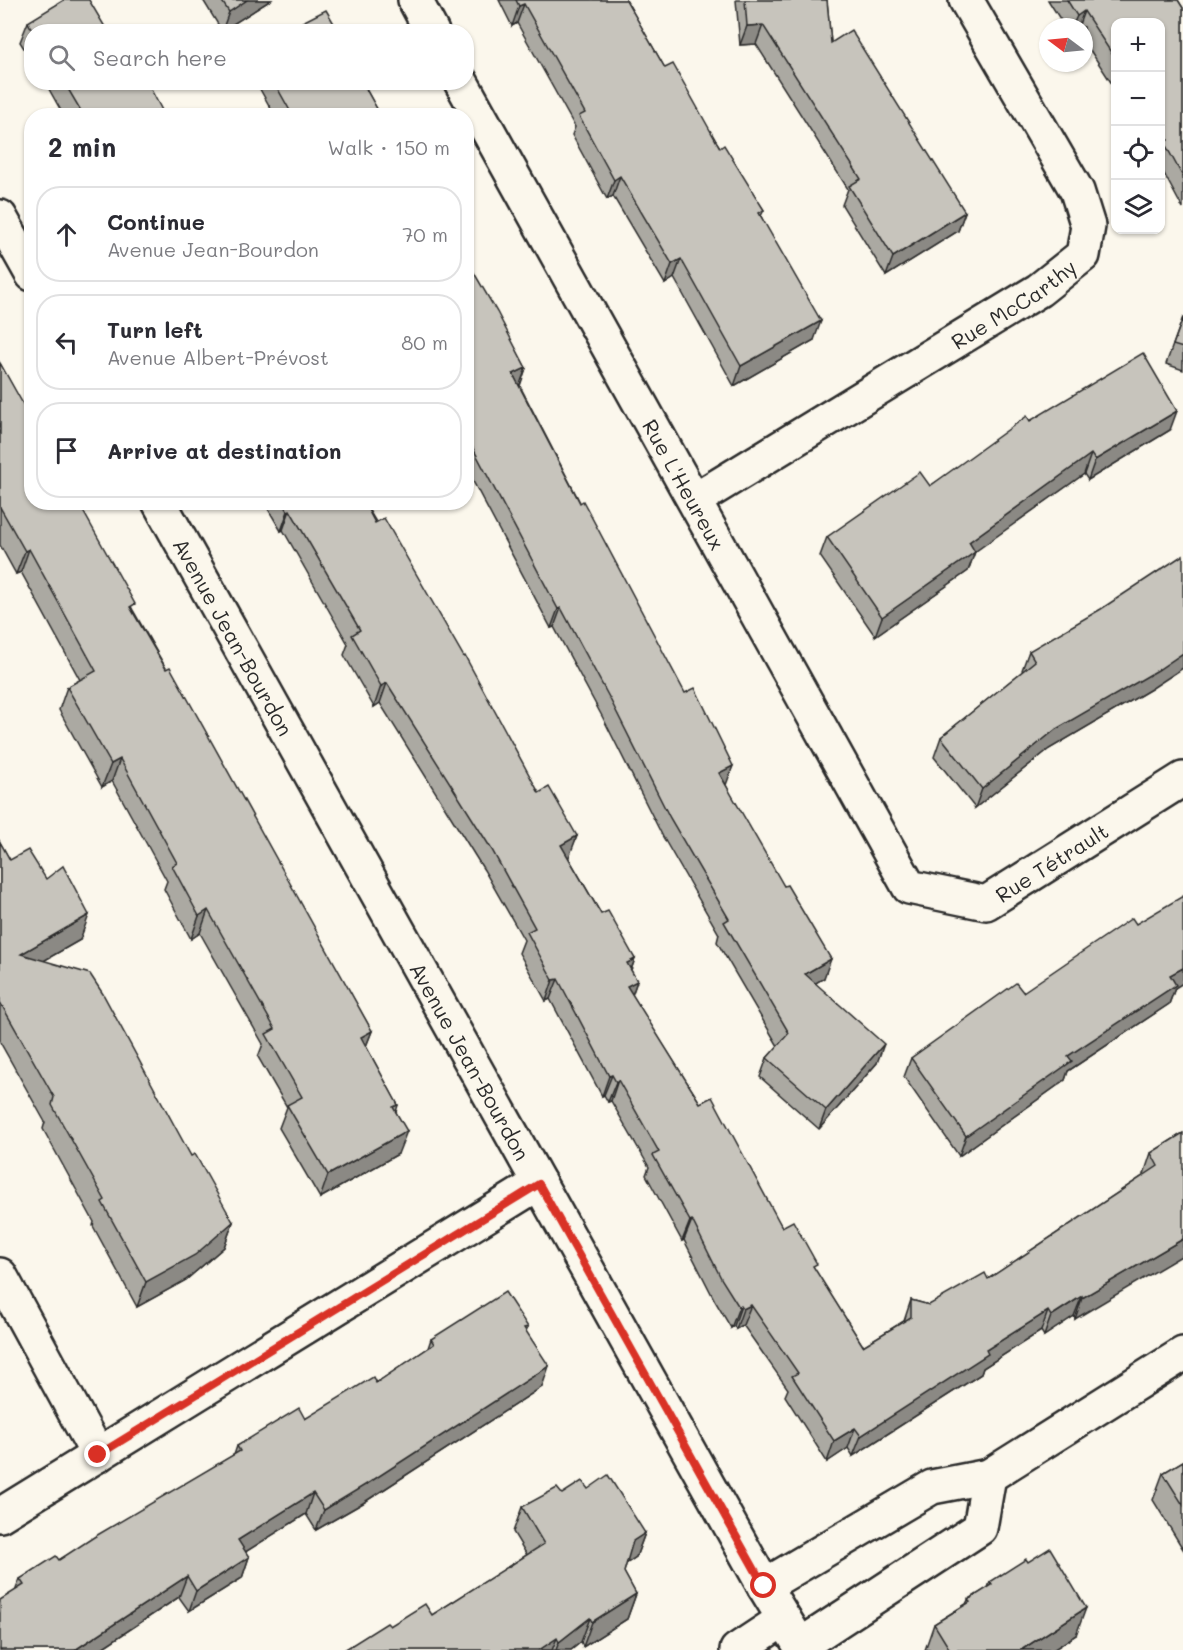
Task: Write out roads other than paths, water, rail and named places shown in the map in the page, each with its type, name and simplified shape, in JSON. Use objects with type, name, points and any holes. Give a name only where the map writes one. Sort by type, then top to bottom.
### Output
[{"type":"street","points":[[415,0],[428,24]]},
{"type":"street","name":"Rue McCarthy","points":[[695,500],[1039,290],[1083,255],[1088,226],[1077,191],[966,0]]},
{"type":"street","name":"Rue L'Heureux","points":[[465,90],[909,887]]},
{"type":"street","points":[[0,217],[24,260]]},
{"type":"street","name":"Avenue Jean-Bourdon","points":[[163,510],[764,1586],[796,1638]]},
{"type":"street","name":"Rue Tétrault","points":[[909,887],[986,903],[1183,778]]},
{"type":"street","points":[[0,1515],[539,1184]]},
{"type":"street","points":[[0,1275],[98,1455]]},
{"type":"street","points":[[764,1586],[932,1487],[989,1476],[1183,1354]]},
{"type":"street","points":[[737,1650],[796,1638],[980,1528],[989,1476]]}]
